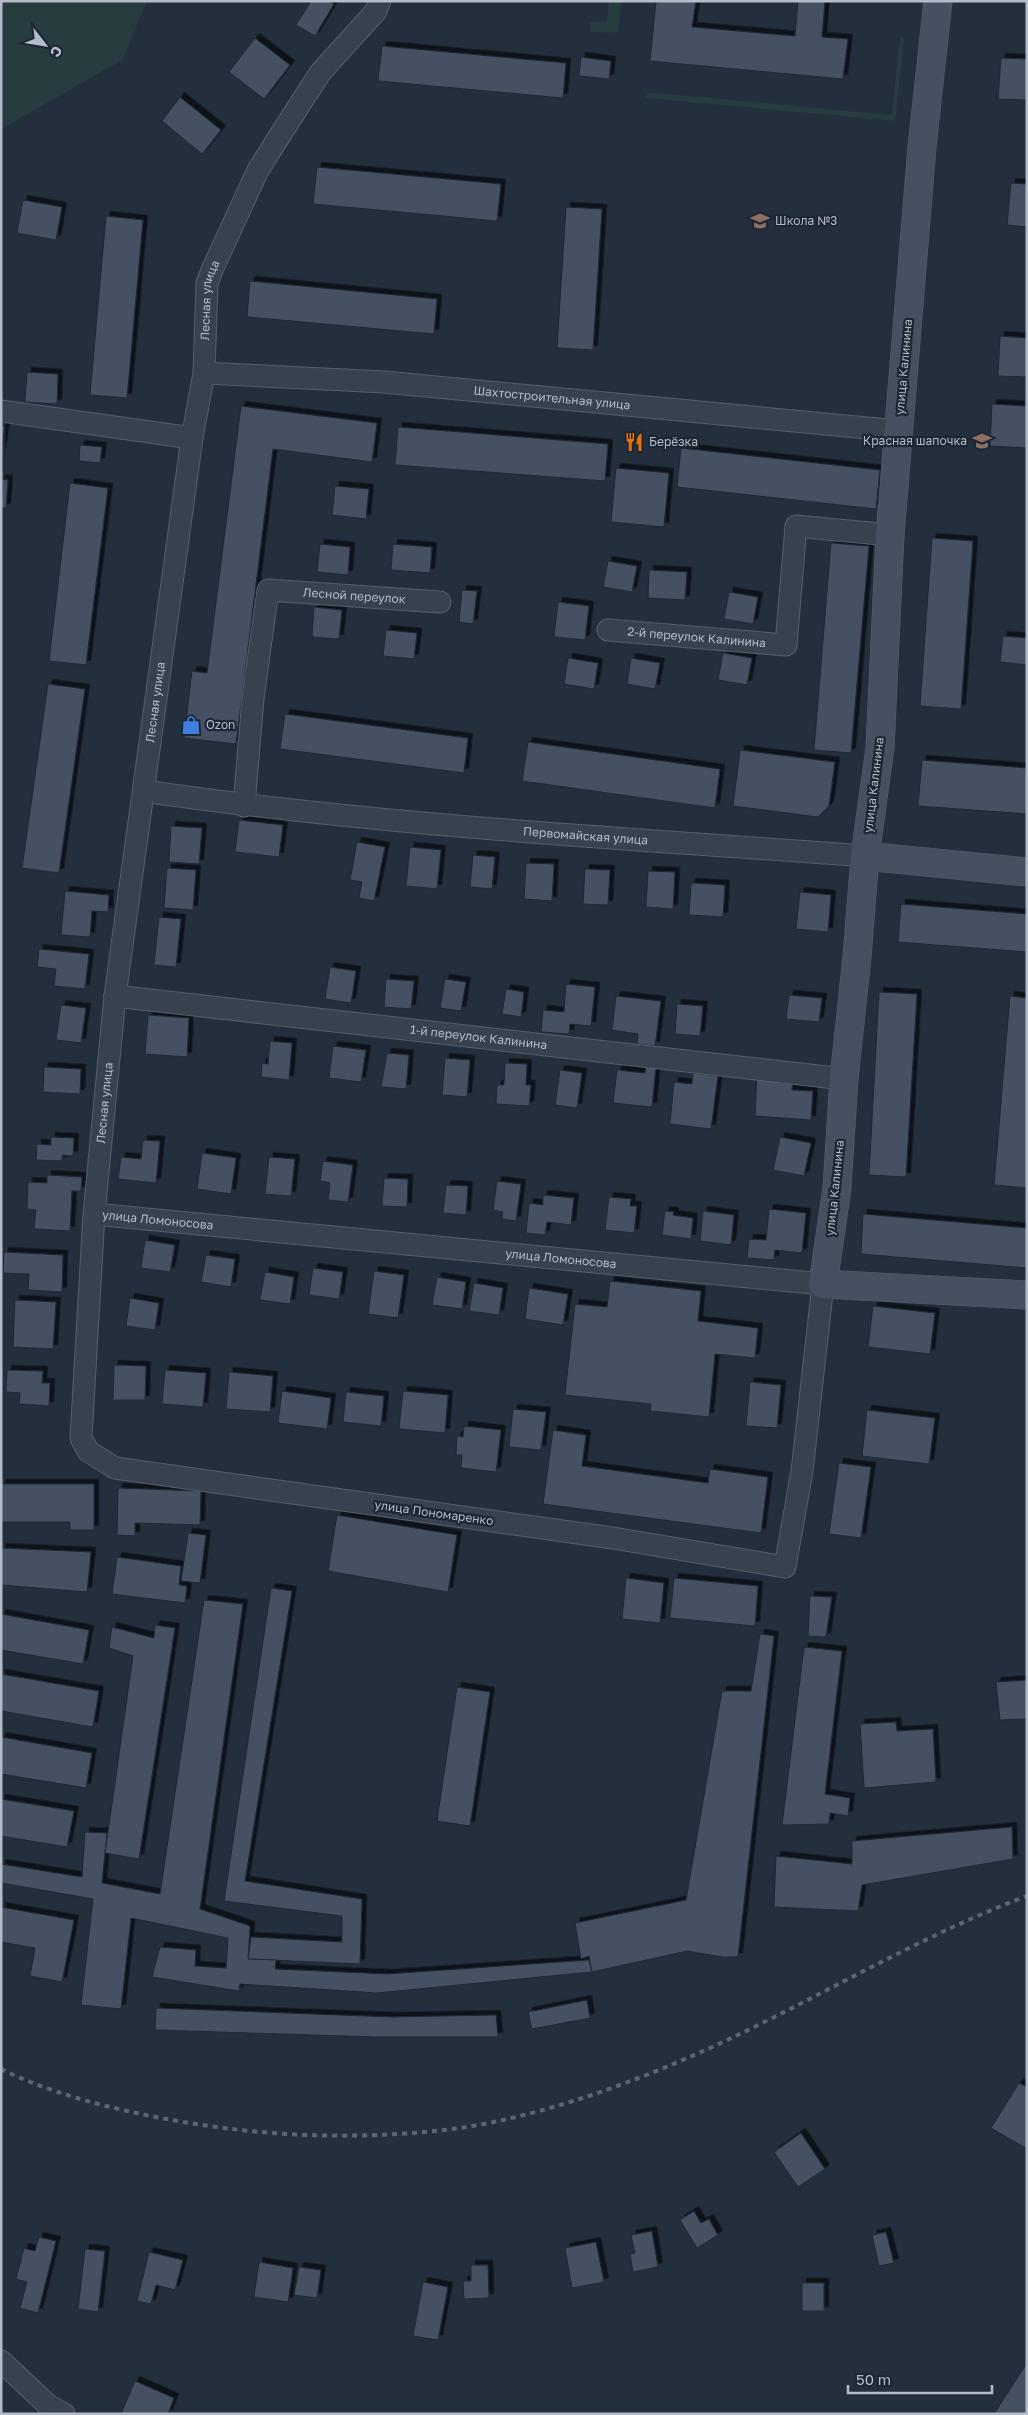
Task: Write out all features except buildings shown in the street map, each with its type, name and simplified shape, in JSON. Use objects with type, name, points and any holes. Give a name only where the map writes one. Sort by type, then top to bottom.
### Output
[{"type":"street","name":"Лесная улица","points":[[88,1451],[82,1438],[94,1214],[114,996],[192,438],[204,373],[208,283],[258,170],[320,73],[376,11],[380,1]]},
{"type":"street","name":"улица Калинина","points":[[785,1567],[802,1471],[837,1188],[844,1079],[857,957],[865,856],[880,748],[890,535],[922,147],[938,1]]},
{"type":"street","name":"Шахтостроительная улица","points":[[204,373],[384,382],[899,431]]},
{"type":"street","points":[[1,411],[192,438]]},
{"type":"street","name":"2-й переулок Калинина","points":[[608,630],[786,645],[796,526],[890,535]]},
{"type":"street","name":"Лесной переулок","points":[[244,806],[253,698],[268,590],[440,602]]},
{"type":"street","name":"Первомайская улица","points":[[144,791],[244,806],[466,826],[865,856],[1027,872]]},
{"type":"street","name":"1-й переулок Калинина","points":[[114,996],[844,1079]]},
{"type":"street","name":"улица Ломоносова","points":[[94,1214],[824,1284],[1027,1295]]},
{"type":"street","name":"улица Пономаренко","points":[[88,1451],[115,1468],[612,1538],[785,1567]]},
{"type":"street","points":[[1,2361],[48,2405],[64,2414]]},
{"type":"green space","points":[[1,1],[147,1],[122,60],[1,129]]},
{"type":"green space","points":[[609,1],[621,1],[618,33],[591,32],[590,22],[607,21]]},
{"type":"green space","points":[[900,37],[904,38],[895,121],[646,98],[647,92],[892,115]]},
{"type":"railway","points":[[1,2069],[55,2091],[114,2108],[144,2115],[260,2132],[346,2136],[403,2134],[496,2122],[568,2103],[675,2063],[742,2033],[918,1943],[1027,1896]]},
{"type":"place","name":"Школа №3","points":[[760,221]]},
{"type":"place","name":"Красная шапочка","points":[[982,441]]},
{"type":"place","name":"Берёзка","points":[[634,442]]},
{"type":"place","name":"Ozon","points":[[191,725]]}]
